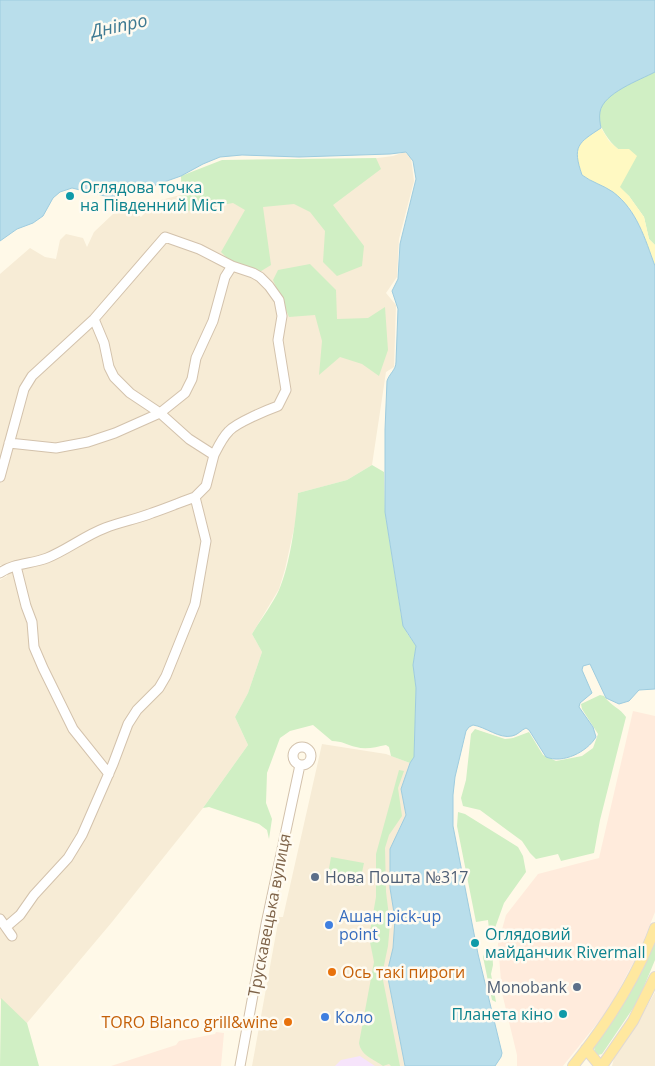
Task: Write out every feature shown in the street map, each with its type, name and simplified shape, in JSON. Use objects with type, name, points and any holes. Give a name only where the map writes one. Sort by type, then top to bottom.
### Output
[{"type":"main road","points":[[572,1066],[586,1050],[627,989],[655,928]]},
{"type":"main road","points":[[586,1050],[601,1066],[632,1020],[655,977]]},
{"type":"street","points":[[0,477],[24,389],[32,376],[94,319],[165,237],[199,249],[232,266],[253,273],[260,277],[279,300],[282,316],[278,340],[286,390],[278,406],[264,411],[230,429],[221,440],[214,455],[206,486],[195,497],[105,528],[84,537],[64,550],[48,557],[33,563],[6,569],[0,573]]},
{"type":"street","points":[[9,443],[56,448],[115,433],[160,413],[185,393],[192,379],[196,358],[213,321],[225,277],[232,266]]},
{"type":"street","points":[[94,319],[104,343],[109,366],[114,377],[130,393],[160,413],[189,439],[214,455]]},
{"type":"street","points":[[6,927],[20,915],[34,895],[68,858],[82,835],[109,774],[128,724],[138,710],[159,688],[166,676],[195,604],[206,541],[195,497]]},
{"type":"street","points":[[16,566],[32,622],[34,647],[43,668],[74,729],[109,774]]},
{"type":"street","name":"Трускавецька вулиця","points":[[240,1066],[266,924],[300,765]]},
{"type":"street","points":[[0,919],[12,936]]},
{"type":"shaded area","points":[[405,152],[411,158],[414,181],[399,239],[397,277],[386,293],[396,305],[394,367],[386,372],[372,465],[347,480],[298,493],[297,515],[279,589],[252,634],[262,652],[248,693],[235,717],[248,745],[203,808],[112,922],[27,1023],[0,999],[0,580],[7,576],[5,565],[0,565],[0,274],[30,248],[45,257],[56,259],[60,240],[66,234],[83,238],[87,247],[94,232],[113,214],[133,211],[141,217],[157,201],[270,172],[393,156]]},
{"type":"shaded area","points":[[633,711],[655,716],[655,912],[639,952],[608,1010],[563,1066],[517,1066],[517,1055],[502,993],[498,944],[506,915],[538,874],[599,858]]},
{"type":"shaded area","points":[[322,744],[386,754],[410,763],[401,789],[406,815],[397,833],[390,888],[395,919],[393,948],[387,973],[405,1066],[252,1066],[279,917],[283,917]]},
{"type":"shaded area","points":[[655,992],[655,1066],[612,1066],[614,1058],[640,1019]]},
{"type":"shaded area","points":[[216,1032],[224,1033],[221,1066],[111,1066],[176,1045],[179,1041],[215,1034]]},
{"type":"shaded area","points":[[360,1056],[375,1066],[335,1066],[341,1060]]},
{"type":"green space","points":[[655,37],[655,245],[649,239],[644,217],[629,196],[619,187],[629,149],[618,149],[606,135],[601,127],[586,82]]},
{"type":"green space","points":[[376,158],[381,169],[333,205],[364,246],[362,266],[337,276],[323,262],[325,231],[310,212],[294,204],[263,207],[271,265],[258,273],[230,261],[221,252],[245,210],[233,203],[182,212],[181,176],[222,160]]},
{"type":"green space","points":[[310,264],[336,290],[337,319],[368,318],[385,307],[388,350],[379,376],[362,364],[340,357],[319,375],[322,341],[315,315],[289,317],[273,280],[278,270]]},
{"type":"green space","points":[[372,465],[384,472],[385,512],[401,615],[407,633],[416,646],[413,665],[416,688],[414,757],[410,763],[391,756],[389,747],[386,745],[364,748],[332,741],[313,725],[290,731],[280,738],[267,773],[266,803],[272,819],[269,839],[267,830],[259,824],[209,807],[203,808],[248,745],[235,717],[248,693],[262,652],[252,634],[270,607],[283,580],[294,529],[298,493],[347,480]]},
{"type":"green space","points":[[600,695],[604,696],[626,717],[600,820],[594,853],[561,861],[558,854],[536,859],[522,841],[480,810],[463,806],[461,798],[466,780],[471,734],[475,729],[505,739],[529,732],[543,755],[556,761],[582,756],[593,748],[598,734],[582,709],[581,704]]},
{"type":"green space","points":[[399,770],[404,771],[398,788],[402,816],[389,835],[385,848],[386,892],[390,924],[382,975],[400,1066],[391,1066],[389,1064],[383,1066],[365,1054],[359,1043],[374,962],[369,937],[376,897],[376,854]]},
{"type":"green space","points":[[458,812],[465,814],[518,847],[523,856],[526,872],[504,903],[495,928],[489,929],[488,920],[476,922],[457,826]]},
{"type":"green space","points":[[331,857],[364,863],[359,886],[327,880]]},
{"type":"green space","points":[[655,943],[655,960],[638,1001],[602,1054],[595,1054],[594,1047],[629,995]]},
{"type":"green space","points":[[492,948],[493,965],[491,974],[496,1002],[492,1000],[483,957],[486,949]]},
{"type":"green space","points":[[1,998],[27,1023],[39,1066],[0,1066]]},
{"type":"sand","points":[[601,128],[609,141],[618,149],[629,149],[637,156],[620,187],[644,217],[649,239],[655,245],[655,266],[639,224],[629,207],[582,175],[578,158],[579,146]]},
{"type":"water","name":"Дніпро","points":[[0,0],[655,0],[655,72],[623,88],[608,99],[600,112],[601,128],[582,142],[579,146],[578,158],[582,175],[613,192],[628,207],[639,226],[655,266],[655,689],[639,690],[629,701],[619,704],[606,698],[590,664],[583,666],[582,670],[592,693],[580,703],[579,707],[593,727],[596,737],[581,752],[567,758],[553,759],[546,757],[526,728],[512,736],[502,736],[473,725],[466,731],[455,777],[453,826],[478,954],[502,1053],[495,1066],[405,1066],[387,973],[393,948],[395,919],[390,888],[390,849],[406,815],[401,789],[414,757],[416,688],[413,665],[416,646],[403,626],[385,512],[387,381],[396,365],[398,309],[392,291],[398,279],[400,244],[416,179],[413,161],[406,152],[299,157],[242,155],[220,157],[181,176],[133,193],[109,197],[72,188],[60,192],[53,198],[43,216],[33,223],[17,229],[0,241]]},
{"type":"place","name":"Оглядова точка на Південний Міст","points":[[70,196]]},
{"type":"place","name":"Нова Пошта №317","points":[[315,877]]},
{"type":"place","name":"Ашан pick-up point","points":[[329,925]]},
{"type":"place","name":"Оглядовий майданчик Rivermall","points":[[475,943]]},
{"type":"place","name":"Ось такі пироги","points":[[332,972]]},
{"type":"place","name":"Monobank","points":[[577,987]]},
{"type":"place","name":"Планета кіно","points":[[563,1014]]},
{"type":"place","name":"Коло","points":[[325,1017]]},
{"type":"place","name":"TORO Blanco grill&wine","points":[[288,1022]]}]
